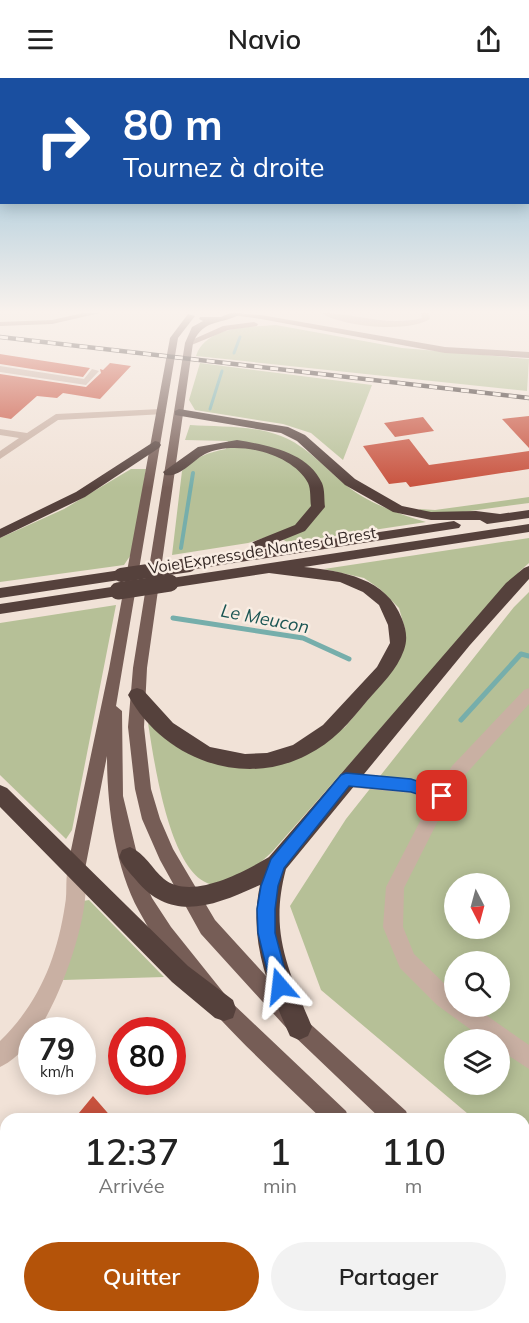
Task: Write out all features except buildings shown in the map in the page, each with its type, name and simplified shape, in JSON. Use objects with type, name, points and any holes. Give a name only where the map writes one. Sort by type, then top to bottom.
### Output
[{"type":"highway","points":[[179,413],[284,430],[301,438],[351,482],[398,509],[431,516],[476,515],[500,518]]},
{"type":"highway","points":[[170,472],[178,463],[205,449],[230,444],[255,446],[280,453],[299,463],[317,484],[316,509],[305,524],[295,531],[269,543],[222,553],[196,564]]},
{"type":"highway","points":[[0,534],[31,521],[106,480],[155,445]]},
{"type":"highway","name":"Voie Express de Nantes à Brest","points":[[0,609],[196,564],[529,514]]},
{"type":"highway","name":"Voie Express de Nantes à Brest","points":[[0,593],[119,583],[170,583],[529,528]]},
{"type":"highway","points":[[138,695],[158,721],[183,743],[210,756],[234,761],[257,763],[289,756],[314,743],[345,716],[385,668],[398,642],[394,617],[383,599],[361,584],[337,575],[269,568]]},
{"type":"highway","points":[[299,1027],[280,986],[267,933],[266,909],[277,864],[464,641],[511,587],[529,571]]},
{"type":"highway","points":[[0,794],[180,974],[224,1010]]},
{"type":"highway","points":[[130,857],[163,891],[174,896],[189,897],[204,895],[244,882],[277,864]]},
{"type":"main road","points":[[76,869],[116,669],[168,371]]},
{"type":"main road","points":[[185,371],[148,599],[138,695],[136,728],[143,789],[151,819],[166,854],[208,927],[299,1027],[392,1113]]},
{"type":"main road","points":[[116,669],[114,774],[119,820],[133,875],[145,904],[164,934],[224,1010],[332,1113]]},
{"type":"street","points":[[14,371],[86,382],[95,371]]},
{"type":"street","points":[[0,456],[56,417],[161,412]]},
{"type":"street","points":[[0,432],[27,436]]},
{"type":"street","points":[[444,999],[407,961],[393,927],[395,888],[442,796],[458,771],[529,694]]},
{"type":"street","points":[[346,780],[411,786],[442,796]]},
{"type":"street","points":[[0,1056],[23,1033],[41,1009],[60,966],[75,904],[76,869]]},
{"type":"street","points":[[471,1017],[529,1058]]},
{"type":"green space","points":[[198,371],[263,371],[372,385],[343,460],[311,433],[283,424],[195,410],[189,400]]},
{"type":"green space","points":[[339,371],[528,371],[527,391]]},
{"type":"green space","points":[[190,425],[248,428],[281,436],[308,452],[347,486],[365,498],[395,512],[426,522],[288,543],[276,534],[248,543],[172,555],[182,471],[202,456],[226,449],[228,441],[185,440]]},
{"type":"green space","points":[[131,469],[146,469],[134,550],[124,565],[0,582],[0,538],[64,509]]},
{"type":"green space","points":[[529,497],[529,503],[448,514],[422,512],[419,509],[435,510]]},
{"type":"green space","points":[[529,538],[529,563],[271,853],[246,874],[231,882],[216,885],[200,879],[187,864],[167,817],[148,723],[174,745],[199,757],[307,754],[345,727],[391,672],[405,629],[399,608],[380,589],[364,578],[324,569]]},
{"type":"green space","points":[[529,592],[529,1113],[467,1113],[446,1095],[510,1095],[510,1029],[444,1029],[444,1094],[321,990],[290,906],[346,819],[514,607]]},
{"type":"green space","points":[[116,605],[72,830],[66,839],[0,775],[0,623]]},
{"type":"green space","points":[[89,900],[164,977],[63,980],[83,901]]},
{"type":"waterway","name":"Le Meucon","points":[[210,409],[222,371]]},
{"type":"waterway","name":"Le Meucon","points":[[181,548],[193,473]]},
{"type":"waterway","name":"Le Meucon","points":[[173,618],[303,638],[349,659]]},
{"type":"waterway","name":"Le Meucon","points":[[461,720],[521,654],[529,656]]},
{"type":"railway","points":[[296,371],[529,398]]},
{"type":"route","points":[[280,986],[270,955],[266,909],[277,864],[346,780],[411,786],[442,796]]}]
